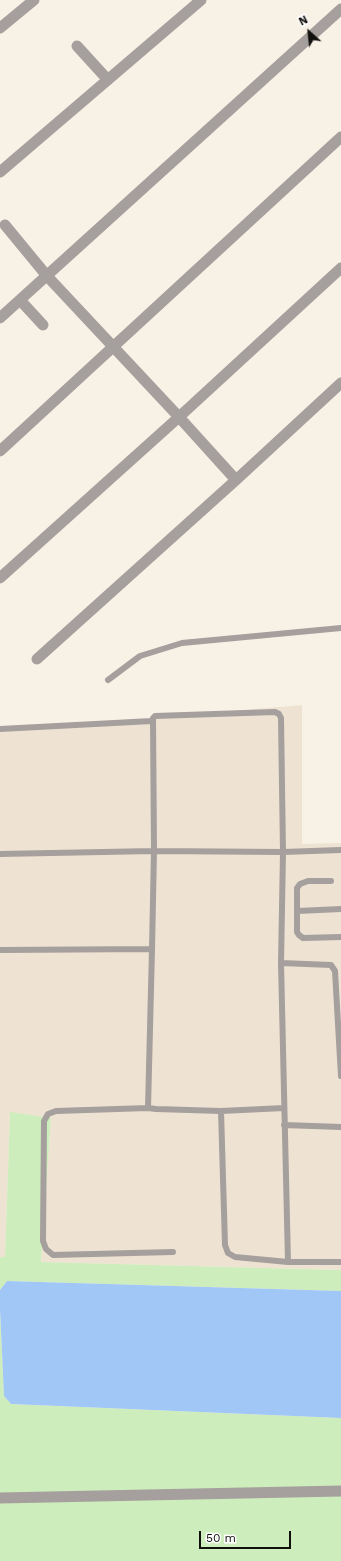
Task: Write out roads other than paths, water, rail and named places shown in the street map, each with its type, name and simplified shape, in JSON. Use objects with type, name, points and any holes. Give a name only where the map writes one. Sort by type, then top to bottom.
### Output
[{"type":"street","points":[[0,28],[34,0]]},
{"type":"street","points":[[0,172],[201,0]]},
{"type":"street","points":[[0,318],[341,9]]},
{"type":"street","points":[[77,46],[108,80]]},
{"type":"street","points":[[0,451],[341,137]]},
{"type":"street","points":[[5,226],[47,276],[236,480]]},
{"type":"street","points":[[0,578],[179,417],[341,268]]},
{"type":"street","points":[[20,300],[43,325]]},
{"type":"street","points":[[37,659],[236,480],[341,383]]},
{"type":"street","points":[[0,1498],[341,1491]]},
{"type":"lane","points":[[108,680],[140,656],[182,643],[341,628]]},
{"type":"lane","points":[[148,1108],[154,851],[152,718],[155,716],[275,712],[279,714],[281,718],[283,852],[281,963],[288,1262]]},
{"type":"lane","points":[[0,729],[152,721]]},
{"type":"lane","points":[[0,854],[154,851],[283,852],[341,850]]},
{"type":"lane","points":[[331,881],[308,881],[300,884],[297,888],[297,932],[303,938],[341,937]]},
{"type":"lane","points":[[297,911],[341,909]]},
{"type":"lane","points":[[0,950],[152,949]]},
{"type":"lane","points":[[281,963],[331,965],[334,968],[341,1076]]},
{"type":"lane","points":[[173,1252],[53,1255],[46,1249],[43,1242],[44,1121],[48,1114],[56,1111],[148,1108],[221,1111],[284,1108]]},
{"type":"lane","points":[[221,1111],[225,1245],[228,1253],[235,1257],[288,1262],[341,1262]]},
{"type":"lane","points":[[284,1125],[341,1127]]},
{"type":"water","points":[[7,1281],[341,1291],[341,1418],[11,1404],[4,1396],[0,1309],[0,1290]]}]
